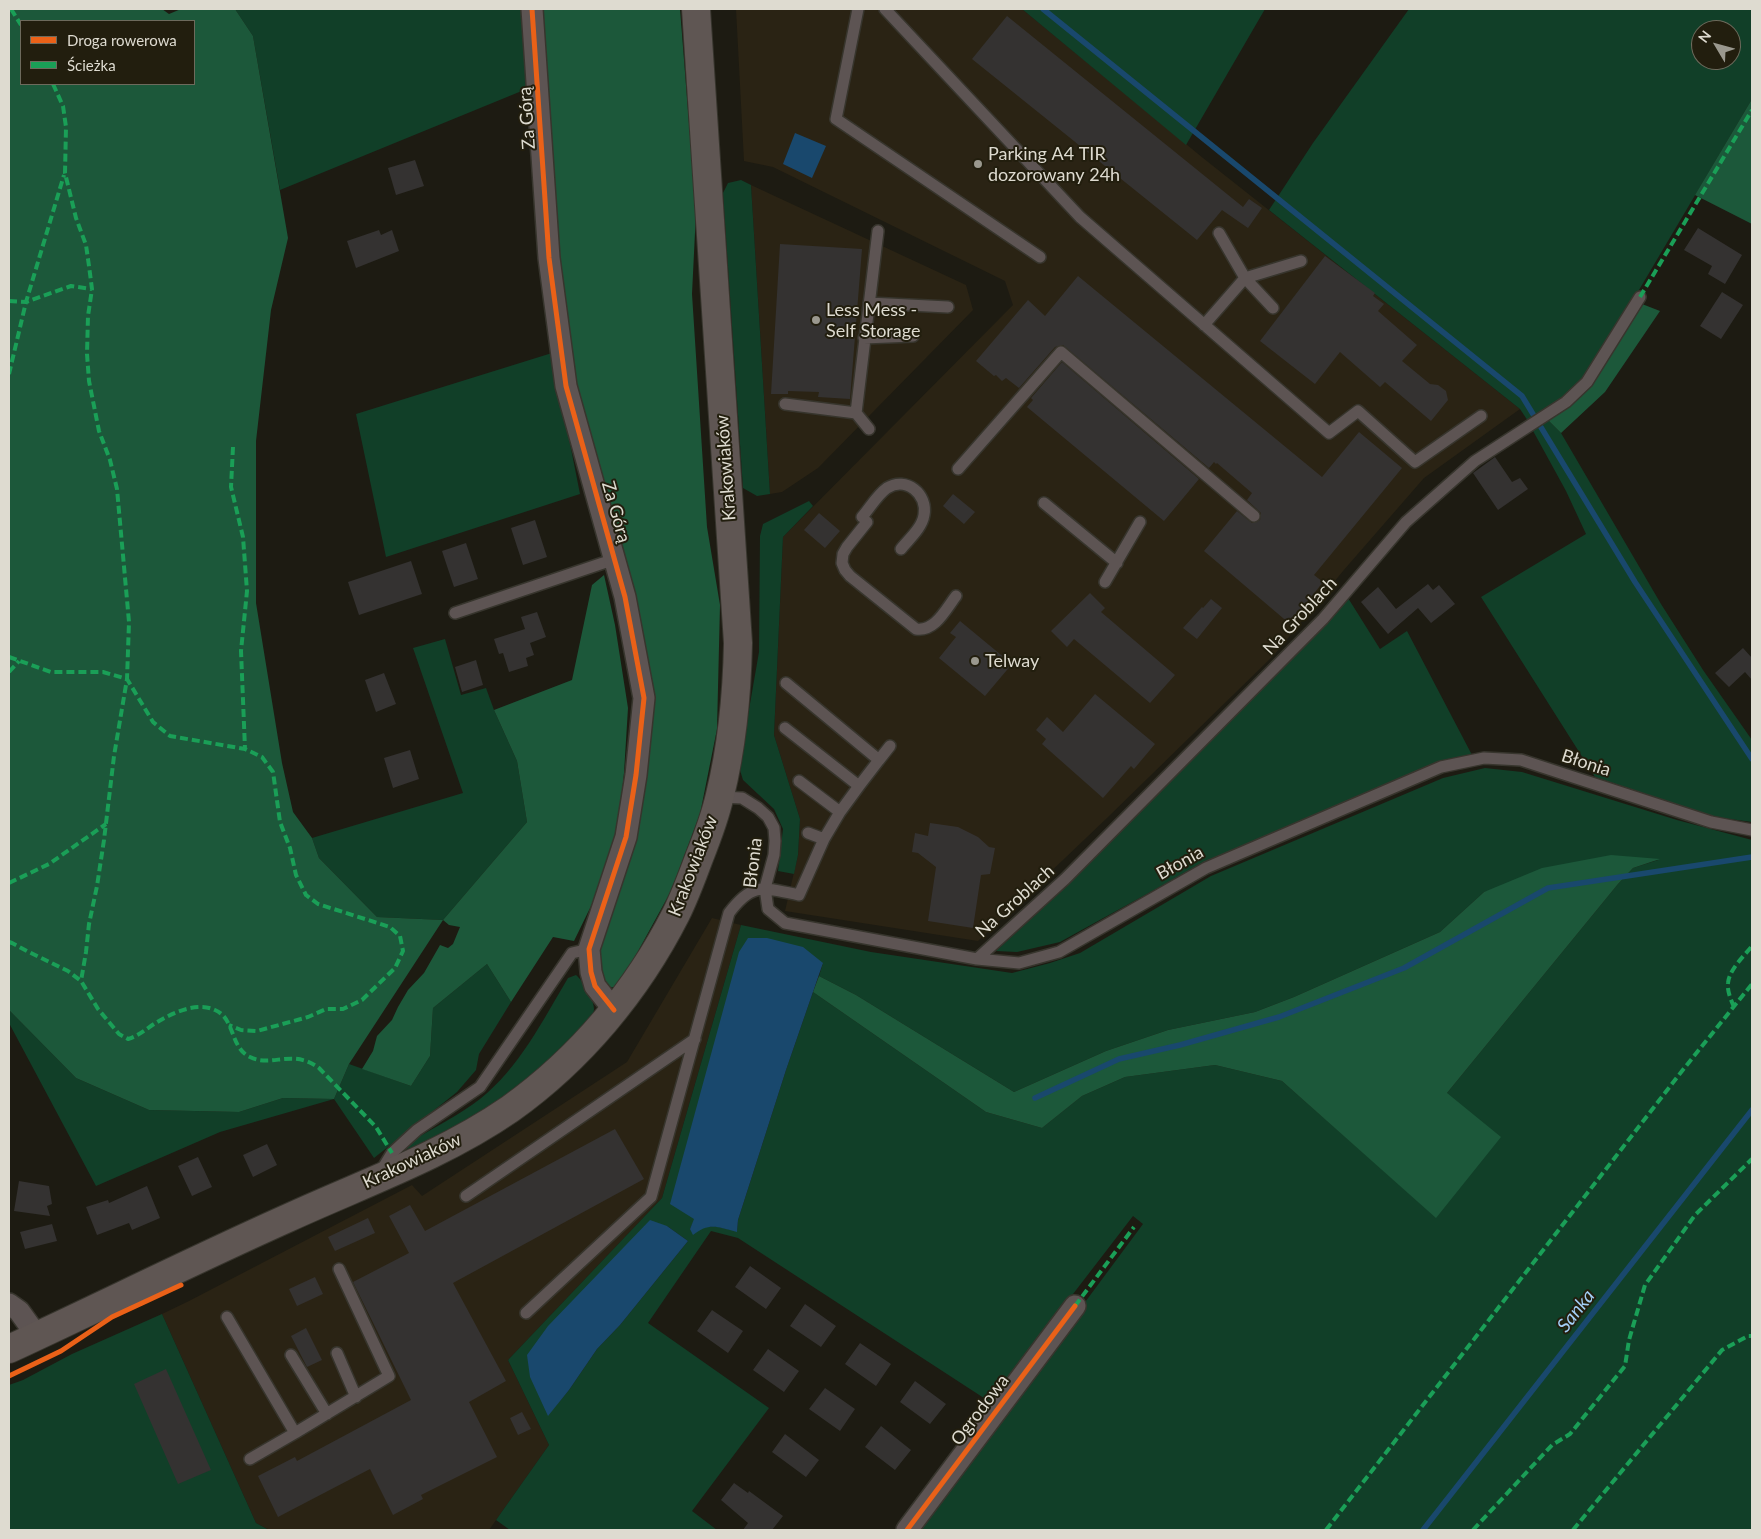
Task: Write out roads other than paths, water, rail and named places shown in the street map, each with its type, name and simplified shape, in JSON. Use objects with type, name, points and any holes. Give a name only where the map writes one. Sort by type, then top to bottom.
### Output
[{"type":"main road","name":"Krakowiaków","points":[[9,1349],[202,1257],[455,1143],[510,1109],[551,1076],[584,1045],[614,1010],[656,951],[677,913],[720,797],[730,745],[737,678],[738,625],[696,9]]},
{"type":"street","name":"Za Górą","points":[[532,9],[549,258],[566,386],[625,597],[644,698],[636,775],[626,837],[589,949],[594,986],[614,1010]]},
{"type":"street","points":[[9,1304],[19,1311],[37,1336]]},
{"type":"street","name":"Ogrodowa","points":[[907,1530],[1075,1306]]},
{"type":"lane","points":[[858,9],[836,119],[1040,257]]},
{"type":"lane","points":[[885,9],[1080,217],[1329,434],[1358,411],[1415,462],[1481,416]]},
{"type":"lane","points":[[856,413],[878,231]]},
{"type":"lane","points":[[1219,233],[1245,278],[1273,308]]},
{"type":"lane","points":[[1204,325],[1245,278],[1301,261]]},
{"type":"lane","name":"Na Groblach","points":[[977,958],[1065,880],[1316,626],[1406,522],[1475,462],[1566,402],[1587,382],[1640,297]]},
{"type":"lane","points":[[869,304],[948,306]]},
{"type":"lane","points":[[864,338],[913,336]]},
{"type":"lane","points":[[958,469],[1061,352],[1254,516]]},
{"type":"lane","points":[[785,404],[856,413],[869,428]]},
{"type":"lane","points":[[901,550],[916,532],[924,514],[921,496],[915,489],[897,484],[882,492],[847,547],[843,554],[842,562],[850,576],[916,629],[922,630],[932,626],[956,596]]},
{"type":"lane","points":[[1044,503],[1117,563]]},
{"type":"lane","points":[[1106,582],[1140,522]]},
{"type":"lane","points":[[454,614],[614,559]]},
{"type":"lane","points":[[786,683],[878,760]]},
{"type":"lane","points":[[785,728],[859,786]]},
{"type":"lane","points":[[526,1313],[651,1197],[729,913],[744,896],[753,890],[765,888],[799,895],[824,839],[840,812],[890,746]]},
{"type":"lane","name":"Błonia","points":[[720,797],[742,798],[768,817],[774,828],[774,855],[765,888],[768,909],[785,923],[977,958],[1019,963],[1059,952],[1206,868],[1441,767],[1484,758],[1521,760],[1711,822],[1752,830]]},
{"type":"lane","points":[[799,781],[840,812]]},
{"type":"lane","points":[[808,833],[824,839]]},
{"type":"lane","points":[[375,1180],[392,1153],[417,1130],[480,1087],[572,953],[589,949]]},
{"type":"lane","points":[[466,1196],[695,1039]]},
{"type":"lane","points":[[250,1460],[390,1376],[339,1269]]},
{"type":"lane","points":[[227,1317],[295,1433]]},
{"type":"lane","points":[[337,1353],[356,1396]]},
{"type":"lane","points":[[292,1355],[326,1414]]},
{"type":"water","points":[[795,133],[826,146],[812,178],[783,164]]},
{"type":"water","points":[[748,938],[767,938],[803,947],[823,963],[786,1070],[738,1220],[737,1232],[719,1227],[709,1227],[693,1235],[690,1229],[694,1219],[670,1204],[739,952]]},
{"type":"water","points":[[650,1220],[667,1226],[688,1241],[620,1325],[597,1349],[569,1390],[548,1416],[530,1377],[527,1355],[548,1326]]},
{"type":"waterway","points":[[1043,9],[1522,396],[1635,582],[1752,759]]},
{"type":"waterway","points":[[1035,1098],[1119,1059],[1180,1045],[1279,1017],[1404,968],[1548,888],[1752,857]]},
{"type":"waterway","name":"Sanka","points":[[1423,1530],[1752,1110]]},
{"type":"place","name":"Parking A4 TIR dozorowany 24h","points":[[978,164]]},
{"type":"place","name":"Less Mess - Self Storage","points":[[816,320]]},
{"type":"place","name":"Telway","points":[[975,661]]}]
